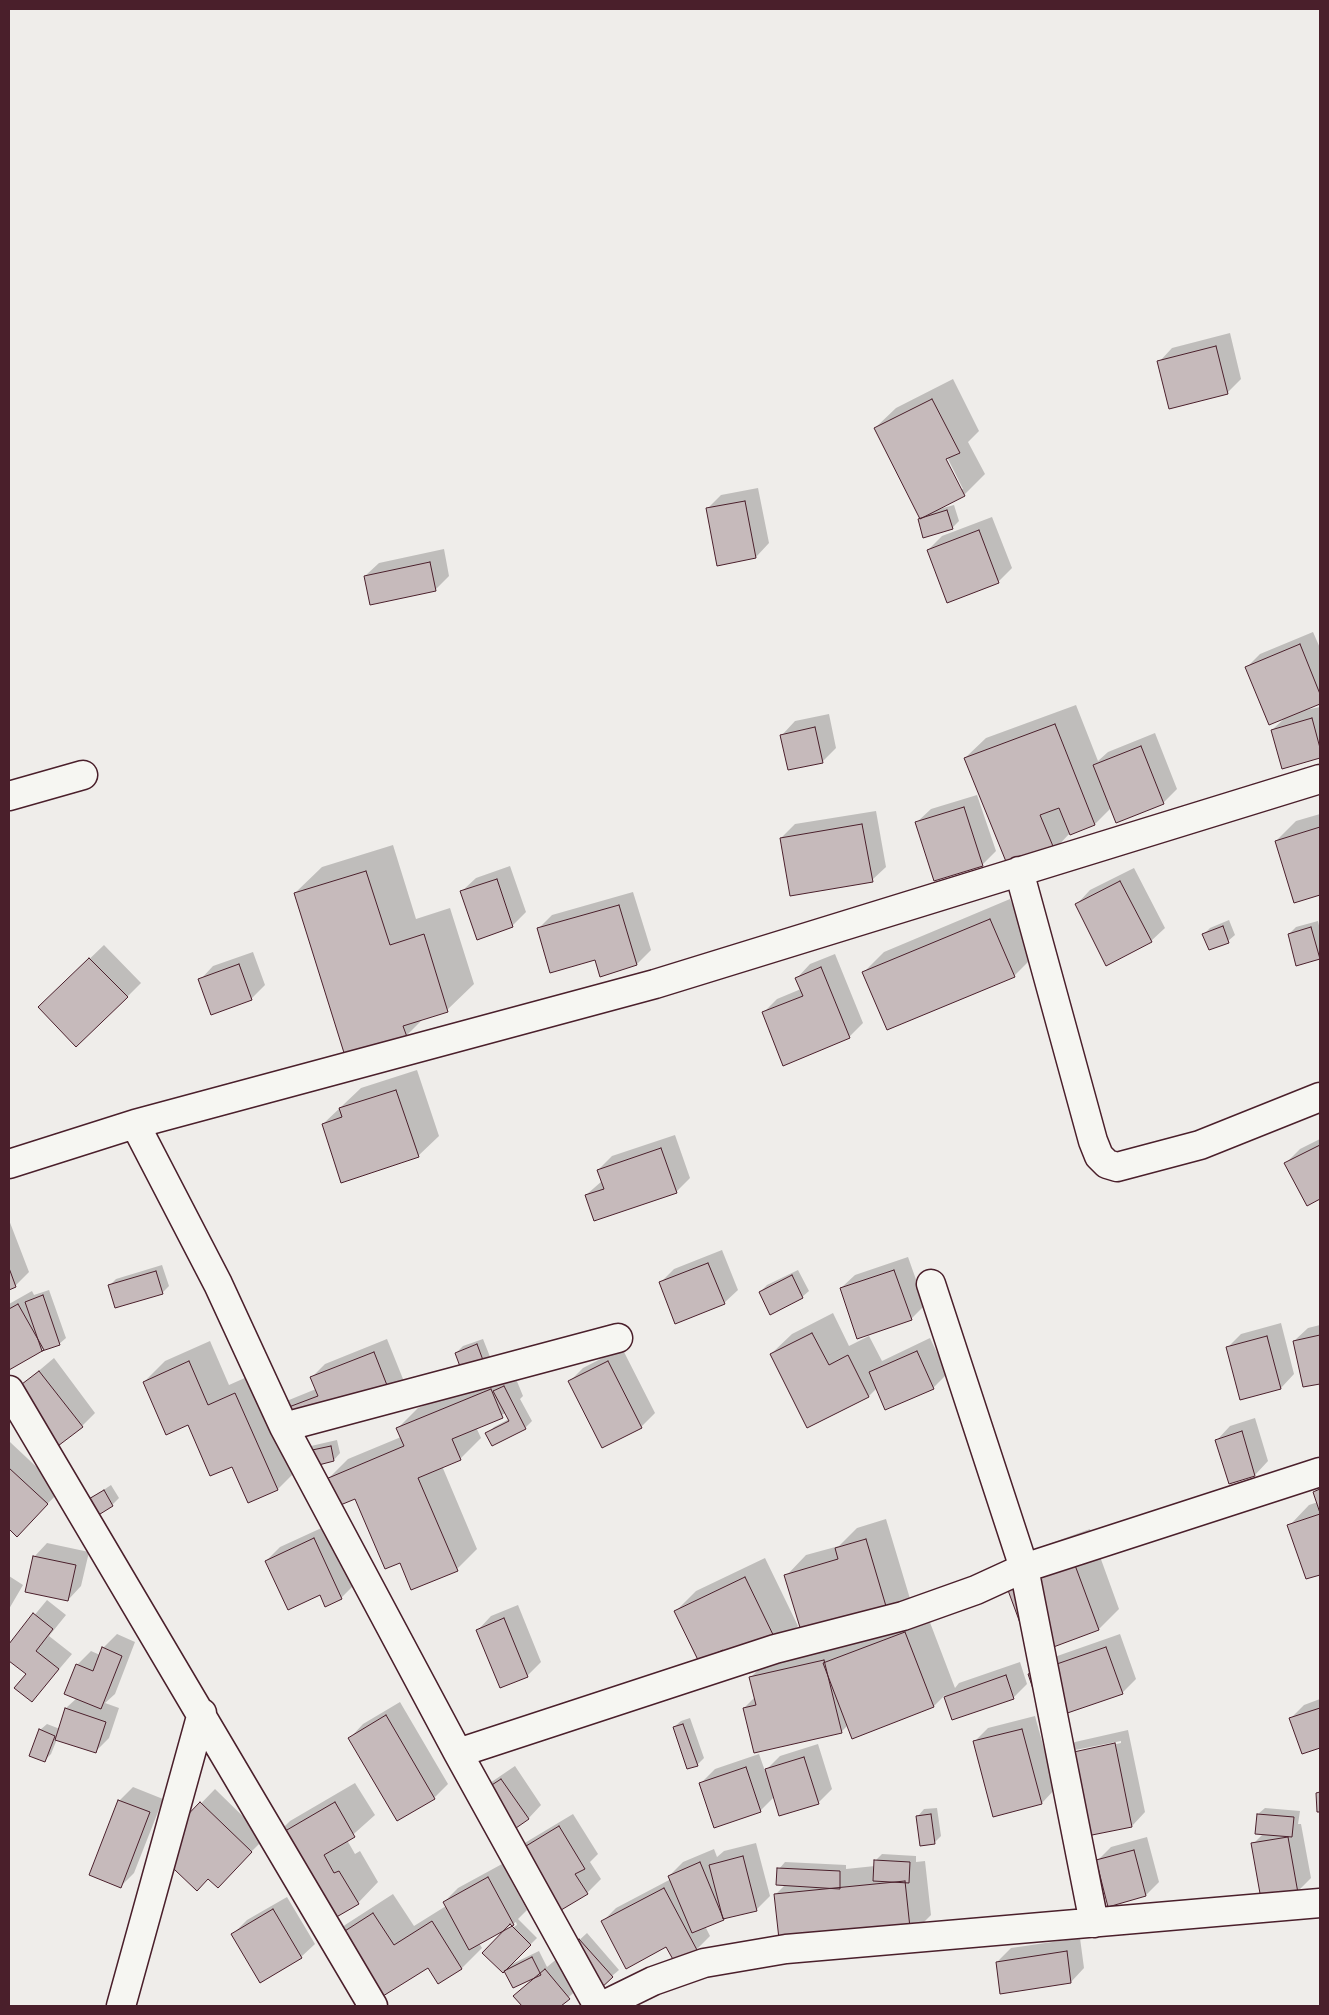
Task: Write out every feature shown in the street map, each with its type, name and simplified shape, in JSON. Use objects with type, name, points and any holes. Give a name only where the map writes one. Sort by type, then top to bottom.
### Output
[{"type":"street","points":[[9,796],[83,775]]},
{"type":"street","points":[[9,1164],[134,1124],[655,984],[1320,779]]},
{"type":"street","points":[[1019,871],[1093,1141],[1099,1156],[1108,1164],[1117,1167],[1200,1145],[1320,1097]]},
{"type":"street","points":[[134,1124],[218,1284],[284,1427],[458,1753],[598,2006]]},
{"type":"street","points":[[931,1284],[1024,1568],[1094,1922]]},
{"type":"street","points":[[284,1427],[618,1338]]},
{"type":"street","points":[[9,1390],[15,1420],[202,1713],[373,2006]]},
{"type":"street","points":[[458,1753],[775,1649],[903,1616],[976,1590],[1024,1568],[1320,1472]]},
{"type":"street","points":[[121,2006],[202,1713]]},
{"type":"street","points":[[602,2006],[653,1981],[704,1963],[786,1949],[1320,1903]]},
{"type":"building","points":[[1216,346],[1228,394],[1169,409],[1157,361]]},
{"type":"building","points":[[932,399],[960,453],[946,459],[965,496],[920,519],[874,428]]},
{"type":"building","points":[[745,501],[756,558],[717,566],[706,508]]},
{"type":"building","points":[[947,510],[953,529],[923,538],[918,519]]},
{"type":"building","points":[[979,530],[999,583],[947,603],[927,550]]},
{"type":"building","points":[[430,562],[436,591],[370,605],[364,576]]},
{"type":"building","points":[[1300,644],[1320,694],[1320,704],[1269,725],[1245,667]]},
{"type":"building","points":[[1312,718],[1320,748],[1320,758],[1282,769],[1271,730]]},
{"type":"building","points":[[1055,724],[1095,825],[1070,835],[1059,808],[1040,815],[1055,851],[1009,869],[964,758]]},
{"type":"building","points":[[815,727],[823,763],[788,770],[780,735]]},
{"type":"building","points":[[1141,746],[1164,804],[1116,823],[1093,765]]},
{"type":"building","points":[[964,807],[983,866],[934,881],[915,822]]},
{"type":"building","points":[[862,824],[873,882],[790,896],[780,838]]},
{"type":"building","points":[[1320,827],[1320,895],[1294,903],[1275,841]]},
{"type":"building","points":[[366,871],[390,945],[424,934],[448,1012],[403,1026],[407,1037],[345,1056],[294,893]]},
{"type":"building","points":[[497,879],[513,927],[477,940],[460,891]]},
{"type":"building","points":[[1120,881],[1152,942],[1106,966],[1075,904]]},
{"type":"building","points":[[619,905],[637,965],[600,977],[595,960],[550,973],[537,928]]},
{"type":"building","points":[[990,919],[1015,977],[887,1030],[862,972]]},
{"type":"building","points":[[1223,926],[1229,943],[1209,950],[1202,934]]},
{"type":"building","points":[[1311,927],[1320,959],[1296,966],[1288,934]]},
{"type":"building","points":[[89,958],[128,997],[76,1047],[38,1007]]},
{"type":"building","points":[[239,964],[252,1000],[211,1015],[198,979]]},
{"type":"building","points":[[821,967],[850,1038],[783,1066],[762,1012],[803,996],[795,978]]},
{"type":"building","points":[[396,1090],[419,1157],[341,1183],[322,1124],[342,1117],[339,1108]]},
{"type":"building","points":[[1320,1145],[1320,1199],[1307,1206],[1284,1163]]},
{"type":"building","points":[[661,1148],[677,1193],[594,1221],[585,1195],[604,1189],[597,1170]]},
{"type":"building","points":[[708,1263],[725,1304],[675,1324],[659,1282]]},
{"type":"building","points":[[9,1268],[16,1287],[9,1290]]},
{"type":"building","points":[[894,1270],[912,1320],[857,1339],[840,1288]]},
{"type":"building","points":[[156,1271],[163,1294],[115,1308],[108,1285]]},
{"type":"building","points":[[792,1275],[803,1298],[770,1315],[759,1292]]},
{"type":"building","points":[[43,1295],[60,1345],[42,1351],[25,1302]]},
{"type":"building","points":[[18,1304],[44,1350],[9,1370],[9,1309]]},
{"type":"building","points":[[812,1333],[829,1365],[848,1355],[869,1397],[807,1428],[770,1354]]},
{"type":"building","points":[[1320,1335],[1320,1384],[1303,1387],[1293,1341]]},
{"type":"building","points":[[1267,1336],[1281,1389],[1240,1400],[1226,1347]]},
{"type":"building","points":[[477,1344],[490,1379],[468,1388],[455,1353]]},
{"type":"building","points":[[917,1351],[934,1389],[885,1410],[869,1372]]},
{"type":"building","points":[[374,1352],[392,1398],[273,1413],[318,1396],[310,1377]]},
{"type":"building","points":[[189,1361],[208,1405],[235,1393],[278,1490],[248,1503],[232,1467],[210,1476],[188,1425],[166,1435],[143,1382]]},
{"type":"building","points":[[608,1361],[642,1428],[602,1448],[568,1381]]},
{"type":"building","points":[[39,1371],[83,1427],[50,1452],[9,1394]]},
{"type":"building","points":[[504,1386],[526,1429],[492,1446],[485,1433],[509,1421],[493,1391]]},
{"type":"building","points":[[491,1389],[503,1418],[452,1439],[461,1460],[418,1478],[458,1571],[411,1590],[400,1563],[385,1569],[355,1499],[338,1506],[326,1479],[404,1446],[396,1428]]},
{"type":"building","points":[[1242,1431],[1255,1476],[1229,1484],[1215,1440]]},
{"type":"building","points":[[331,1446],[334,1461],[307,1468],[303,1452]]},
{"type":"building","points":[[9,1468],[48,1504],[17,1537],[9,1529]]},
{"type":"building","points":[[1320,1489],[1320,1513],[1313,1492]]},
{"type":"building","points":[[104,1490],[113,1506],[92,1519],[82,1503]]},
{"type":"building","points":[[1320,1514],[1320,1575],[1306,1579],[1287,1525]]},
{"type":"building","points":[[314,1538],[342,1599],[325,1607],[320,1595],[288,1610],[265,1561]]},
{"type":"building","points":[[866,1539],[891,1623],[802,1634],[784,1575],[838,1559],[835,1548]]},
{"type":"building","points":[[1069,1549],[1099,1630],[1040,1652],[1023,1631],[1002,1574]]},
{"type":"building","points":[[33,1556],[76,1565],[68,1601],[25,1592]]},
{"type":"building","points":[[745,1577],[779,1647],[732,1670],[723,1650],[699,1662],[674,1611]]},
{"type":"building","points":[[33,1613],[53,1629],[36,1651],[59,1669],[32,1702],[14,1688],[26,1674],[9,1661],[9,1644]]},
{"type":"building","points":[[504,1618],[528,1677],[500,1688],[476,1630]]},
{"type":"building","points":[[905,1632],[934,1707],[852,1739],[823,1663]]},
{"type":"building","points":[[102,1647],[122,1656],[101,1709],[64,1694],[76,1664],[93,1671]]},
{"type":"building","points":[[1106,1647],[1123,1694],[1044,1721],[1028,1674]]},
{"type":"building","points":[[824,1660],[842,1733],[754,1753],[743,1708],[756,1705],[749,1677]]},
{"type":"building","points":[[1006,1675],[1014,1699],[952,1720],[944,1697]]},
{"type":"building","points":[[65,1708],[106,1722],[96,1753],[55,1740]]},
{"type":"building","points":[[1320,1708],[1320,1748],[1302,1754],[1289,1718]]},
{"type":"building","points":[[386,1715],[435,1799],[397,1821],[348,1738]]},
{"type":"building","points":[[683,1724],[698,1766],[687,1769],[673,1727]]},
{"type":"building","points":[[39,1729],[55,1736],[45,1762],[29,1756]]},
{"type":"building","points":[[1022,1729],[1042,1804],[993,1817],[973,1741]]},
{"type":"building","points":[[1115,1743],[1132,1827],[1077,1838],[1060,1755]]},
{"type":"building","points":[[804,1757],[819,1804],[779,1816],[765,1769]]},
{"type":"building","points":[[746,1767],[761,1812],[714,1828],[699,1783]]},
{"type":"building","points":[[501,1779],[529,1819],[503,1837],[475,1796]]},
{"type":"building","points":[[1320,1792],[1320,1812],[1317,1812],[1316,1793]]},
{"type":"building","points":[[118,1800],[150,1812],[121,1888],[89,1875]]},
{"type":"building","points":[[200,1802],[252,1852],[218,1888],[208,1879],[197,1891],[154,1850]]},
{"type":"building","points":[[335,1802],[355,1837],[324,1855],[334,1873],[339,1871],[359,1904],[333,1919],[268,1841]]},
{"type":"building","points":[[931,1814],[935,1844],[920,1846],[916,1816]]},
{"type":"building","points":[[1257,1814],[1294,1817],[1292,1837],[1255,1834]]},
{"type":"building","points":[[559,1826],[585,1869],[575,1874],[588,1894],[546,1919],[508,1857]]},
{"type":"building","points":[[1288,1837],[1298,1893],[1261,1899],[1251,1843]]},
{"type":"building","points":[[1134,1850],[1146,1896],[1108,1907],[1096,1860]]},
{"type":"building","points":[[743,1856],[757,1911],[723,1919],[709,1865]]},
{"type":"building","points":[[874,1860],[910,1862],[909,1883],[873,1881]]},
{"type":"building","points":[[700,1862],[724,1920],[692,1933],[668,1876]]},
{"type":"building","points":[[777,1868],[840,1871],[840,1889],[776,1885]]},
{"type":"building","points":[[488,1877],[514,1925],[469,1950],[443,1902]]},
{"type":"building","points":[[905,1881],[911,1937],[779,1939],[774,1894]]},
{"type":"building","points":[[664,1888],[697,1950],[675,1963],[666,1947],[626,1969],[601,1921]]},
{"type":"building","points":[[273,1909],[302,1958],[260,1983],[231,1934]]},
{"type":"building","points":[[373,1913],[394,1945],[432,1921],[462,1969],[438,1984],[428,1968],[367,2006],[323,1945]]},
{"type":"building","points":[[510,1924],[531,1945],[503,1973],[482,1953]]},
{"type":"building","points":[[579,1939],[613,1977],[599,1990],[565,1952]]},
{"type":"building","points":[[1067,1951],[1071,1983],[1000,1994],[996,1962]]},
{"type":"building","points":[[532,1957],[541,1975],[513,1988],[504,1971]]},
{"type":"building","points":[[545,1969],[570,1999],[561,2006],[522,2006],[513,1996]]}]
